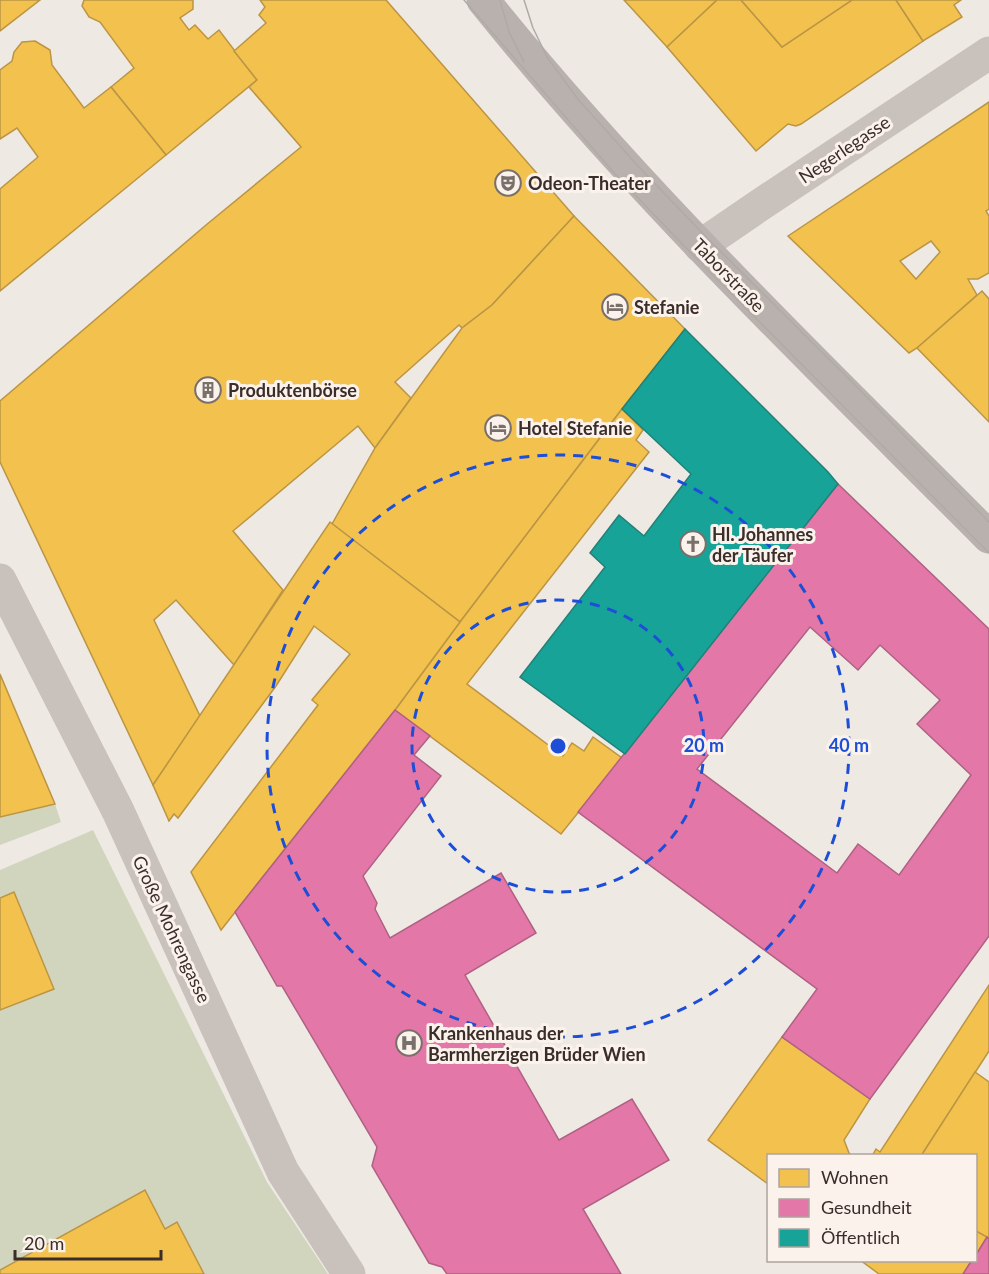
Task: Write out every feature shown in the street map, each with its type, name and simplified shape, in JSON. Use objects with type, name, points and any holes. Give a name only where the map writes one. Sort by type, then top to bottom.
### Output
[{"type":"main road","name":"Taborstraße","points":[[483,0],[585,122],[700,246],[989,537]]},
{"type":"street","name":"Negerlegasse","points":[[700,246],[989,53]]},
{"type":"street","name":"Große Mohrengasse","points":[[0,580],[117,811],[283,1173],[349,1274]]},
{"type":"green space","points":[[55,804],[61,822],[0,845],[0,817]]},
{"type":"green space","points":[[93,830],[267,1182],[328,1274],[204,1274],[177,1223],[165,1229],[145,1191],[0,1270],[0,1010],[53,988],[14,893],[0,898],[0,870]]},
{"type":"building: Wohnen","points":[[0,0],[40,0],[0,31]]},
{"type":"building: Wohnen","points":[[84,0],[193,0],[193,9],[180,18],[189,30],[195,25],[208,39],[219,30],[257,80],[166,155],[111,87],[134,68],[100,22],[89,17],[82,6]]},
{"type":"building: Wohnen","name":"Produktenbörse","points":[[260,0],[386,0],[574,216],[492,305],[462,328],[459,325],[395,382],[411,398],[375,448],[358,426],[233,531],[283,590],[234,665],[176,600],[154,620],[200,716],[153,785],[0,462],[0,401],[301,147],[249,87],[257,80],[234,51],[266,23],[259,15],[265,7]]},
{"type":"building: Wohnen","points":[[624,0],[717,0],[667,47]]},
{"type":"building: Wohnen","points":[[717,0],[741,0],[782,47],[852,0],[896,0],[923,41],[801,124],[796,126],[788,124],[756,151],[667,47]]},
{"type":"building: Wohnen","points":[[741,0],[852,0],[782,47]]},
{"type":"building: Wohnen","points":[[896,0],[961,0],[954,5],[962,17],[923,41]]},
{"type":"building: Wohnen","points":[[35,41],[50,50],[52,65],[84,108],[111,87],[166,155],[0,291],[0,189],[38,157],[17,128],[0,139],[0,70],[12,61],[14,52],[22,42]]},
{"type":"building: Wohnen","points":[[989,102],[989,209],[986,211],[989,216],[989,273],[978,279],[968,279],[977,295],[917,348],[909,353],[788,236]],"holes":[[[931,241],[940,252],[916,279],[900,261]]]},
{"type":"building: Wohnen","name":"Hotel Stefanie","points":[[574,216],[685,329],[460,622],[332,524],[375,448],[462,328],[492,305]]},
{"type":"building: Wohnen","points":[[982,291],[989,299],[989,422],[917,348]]},
{"type":"building: Wohnen","points":[[622,409],[643,430],[636,440],[649,452],[467,684],[563,756],[572,743],[584,751],[593,737],[622,758],[561,834],[395,710]]},
{"type":"building: Wohnen","points":[[330,522],[460,622],[395,710],[221,930],[191,872],[318,705],[312,700],[350,654],[314,626],[276,686],[178,818],[174,814],[169,821],[153,785]]},
{"type":"building: Wohnen","points":[[0,674],[55,804],[0,817]]},
{"type":"building: Wohnen","points":[[14,892],[54,989],[0,1010],[0,898]]},
{"type":"building: Wohnen","points":[[989,985],[989,1051],[922,1154],[873,1154],[876,1149],[880,1152]]},
{"type":"building: Wohnen","points":[[782,1037],[870,1099],[844,1140],[850,1154],[767,1154],[767,1183],[708,1140]]},
{"type":"building: Wohnen","points":[[975,1072],[989,1082],[989,1239],[977,1232],[977,1154],[922,1154]]},
{"type":"building: Wohnen","points":[[145,1190],[165,1229],[177,1222],[204,1274],[0,1274],[0,1270]]},
{"type":"building: Wohnen","points":[[977,1232],[987,1237],[977,1253]]},
{"type":"building: Wohnen","points":[[863,1262],[971,1262],[963,1274],[879,1274]]},
{"type":"building: Gesundheit","points":[[838,484],[989,629],[989,936],[870,1099],[782,1037],[817,989],[578,812]],"holes":[[[810,627],[858,670],[880,645],[940,700],[917,724],[971,775],[899,875],[858,844],[837,873],[697,769]]]},
{"type":"building: Gesundheit","name":"Krankenhaus der Barmherzigen Brüder Wien","points":[[395,710],[430,736],[414,755],[441,776],[363,876],[377,903],[375,909],[390,938],[501,873],[536,933],[465,975],[559,1140],[632,1099],[669,1160],[583,1209],[621,1274],[447,1274],[442,1267],[429,1263],[372,1166],[377,1147],[282,986],[277,986],[235,912]]},
{"type":"building: Gesundheit","points":[[987,1237],[989,1239],[989,1274],[963,1274],[971,1262],[977,1262],[977,1253]]},
{"type":"building: Öffentlich","name":"Hl. Johannes der Täufer","points":[[685,329],[838,484],[625,754],[520,677],[605,567],[590,553],[619,515],[644,536],[691,474],[622,409]]},
{"type":"tram line","points":[[464,0],[615,174],[989,553]]},
{"type":"tram line","points":[[500,0],[509,32],[524,62]]},
{"type":"tram line","points":[[524,0],[533,28],[547,57],[577,98],[708,239],[989,522]]},
{"type":"place","name":"Odeon-Theater","points":[[508,183]]},
{"type":"place","name":"Stefanie","points":[[615,307]]},
{"type":"place","name":"Produktenbörse","points":[[208,390]]},
{"type":"place","name":"Hotel Stefanie","points":[[498,428]]},
{"type":"place","name":"Hl. Johannes der Täufer","points":[[693,544]]},
{"type":"place","name":"Krankenhaus der Barmherzigen Brüder Wien","points":[[409,1043]]}]
